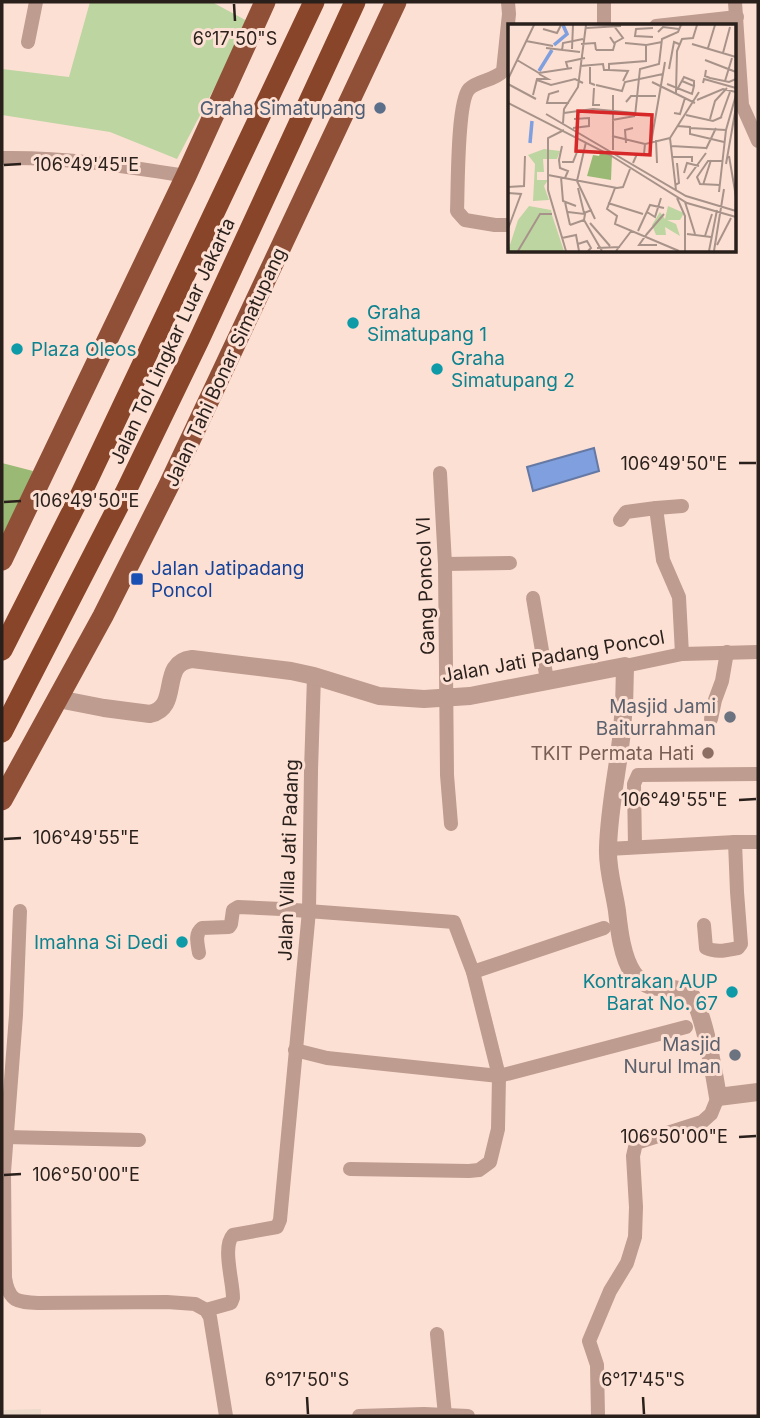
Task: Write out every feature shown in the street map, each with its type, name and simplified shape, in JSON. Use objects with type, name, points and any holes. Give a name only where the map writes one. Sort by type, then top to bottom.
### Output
[{"type":"highway","points":[[2,561],[186,176],[265,2]]},
{"type":"highway","name":"Jalan Tol Lingkar Luar Jakarta","points":[[2,650],[80,496],[314,2]]},
{"type":"highway","name":"Jalan Tol Lingkar Luar Jakarta","points":[[2,732],[125,493],[199,340],[355,2]]},
{"type":"highway","name":"Jalan Tahi Bonar Simatupang","points":[[2,800],[103,616],[169,485],[396,2]]},
{"type":"street","points":[[28,43],[36,2]]},
{"type":"street","points":[[508,2],[503,71],[498,76],[471,87],[466,93],[462,109],[457,211],[465,220],[508,225]]},
{"type":"street","points":[[604,2],[604,24]]},
{"type":"street","points":[[735,2],[738,107],[758,141]]},
{"type":"street","points":[[674,24],[737,17]]},
{"type":"street","points":[[2,158],[33,157],[101,163],[186,176]]},
{"type":"street","name":"Gang Poncol VI","points":[[440,473],[445,564],[447,775],[451,824]]},
{"type":"street","points":[[620,520],[626,512],[682,506]]},
{"type":"street","points":[[656,508],[663,560],[679,597],[682,654]]},
{"type":"street","points":[[445,564],[510,563]]},
{"type":"street","points":[[533,598],[547,680]]},
{"type":"street","points":[[711,719],[727,652]]},
{"type":"street","name":"Jalan Jati Padang Poncol","points":[[58,699],[104,708],[150,714],[157,712],[162,709],[167,699],[177,664],[192,659],[291,671],[379,696],[424,699],[493,692],[682,654],[758,652]]},
{"type":"street","points":[[598,1416],[597,1365],[589,1341],[610,1291],[627,1263],[635,1237],[633,1156],[636,1143],[702,1122],[710,1114],[718,1097],[695,999],[687,992],[653,987],[632,973],[619,932],[608,849],[622,732],[625,666]]},
{"type":"street","name":"Jalan Villa Jati Padang","points":[[206,1310],[231,1303],[233,1298],[229,1238],[279,1224],[309,911],[314,676]]},
{"type":"street","points":[[635,847],[634,784],[638,775],[758,774]]},
{"type":"street","points":[[705,925],[706,948],[718,952],[738,948],[741,944],[735,842]]},
{"type":"street","points":[[608,849],[758,842]]},
{"type":"street","points":[[199,953],[199,930],[229,927],[233,910],[236,908],[454,922],[473,972],[499,1076],[498,1129],[490,1162],[479,1170],[350,1170]]},
{"type":"street","points":[[20,911],[16,1015],[3,1171],[7,1292],[23,1302],[167,1302],[195,1304],[206,1310],[211,1323],[226,1416]]},
{"type":"street","points":[[473,972],[604,928]]},
{"type":"street","points":[[295,1050],[327,1058],[499,1076],[686,1027]]},
{"type":"street","points":[[718,1097],[758,1092]]},
{"type":"street","points":[[6,1137],[139,1140]]},
{"type":"street","points":[[437,1334],[444,1415]]},
{"type":"street","points":[[359,1416],[468,1416]]},
{"type":"shaded area","points":[[41,1409],[41,1416],[2,1416],[2,1410]]},
{"type":"green space","points":[[90,2],[212,2],[249,22],[177,159],[110,132],[2,115],[2,69],[69,77]]},
{"type":"green space","points":[[2,463],[33,471],[2,571]]},
{"type":"water","points":[[594,448],[599,471],[533,491],[527,467]]},
{"type":"place","name":"Graha Simatupang","points":[[380,108]]},
{"type":"place","name":"Graha Simatupang 1","points":[[353,323]]},
{"type":"place","name":"Plaza Oleos","points":[[17,349]]},
{"type":"place","name":"Graha Simatupang 2","points":[[437,369]]},
{"type":"place","name":"Jalan Jatipadang Poncol","points":[[137,579]]},
{"type":"place","name":"Masjid Jami Baiturrahman","points":[[730,717]]},
{"type":"place","name":"TKIT Permata Hati","points":[[708,753]]},
{"type":"place","name":"Imahna Si Dedi","points":[[182,942]]},
{"type":"place","name":"Kontrakan AUP Barat No. 67","points":[[732,992]]},
{"type":"place","name":"Masjid Nurul Iman","points":[[735,1055]]}]
